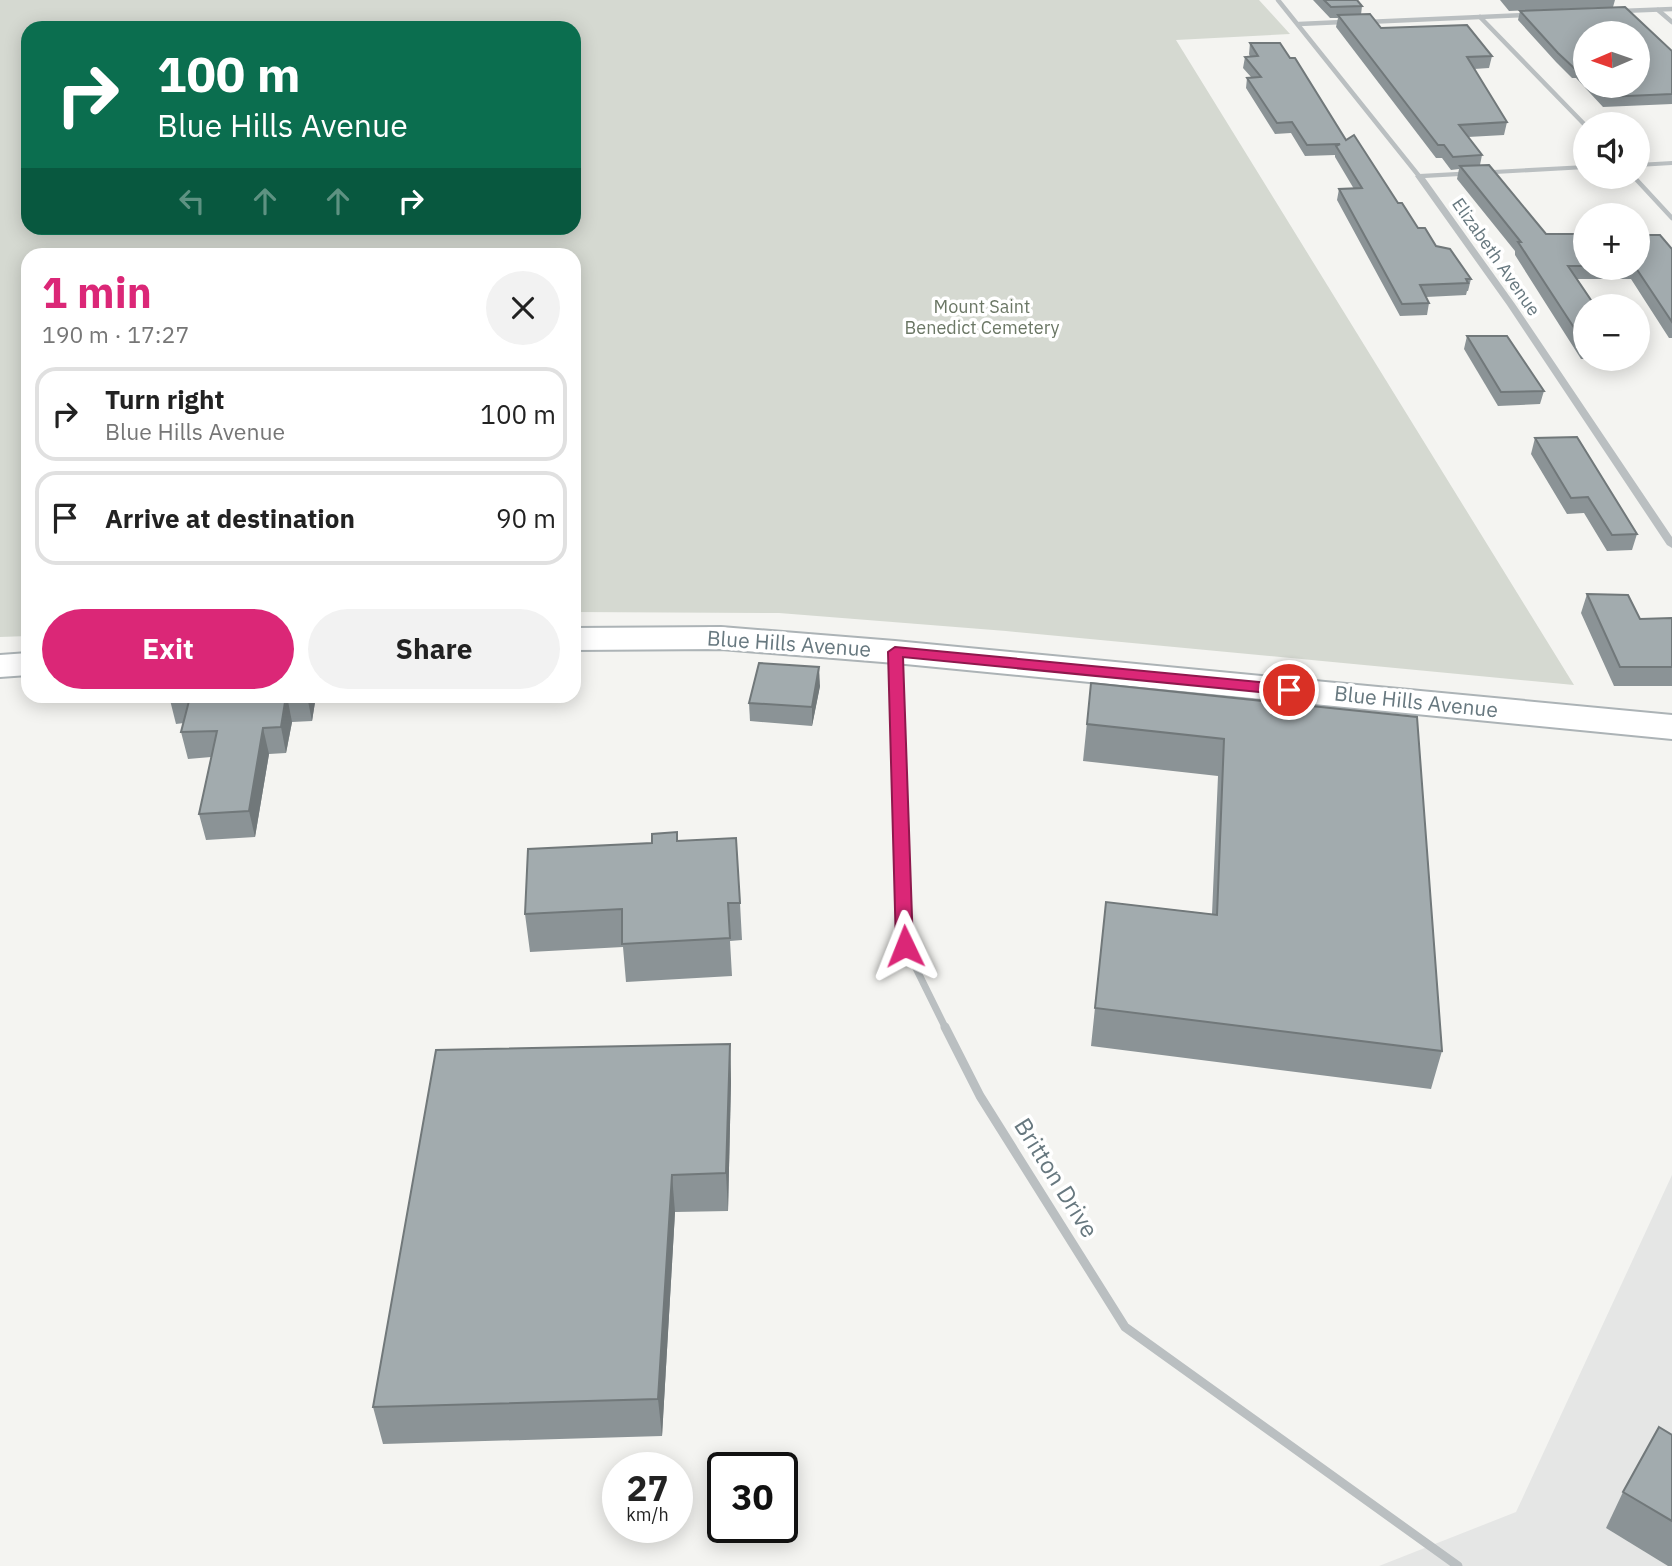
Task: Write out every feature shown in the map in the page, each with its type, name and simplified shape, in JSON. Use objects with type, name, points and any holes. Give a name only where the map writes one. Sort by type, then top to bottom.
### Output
[{"type":"main road","name":"Blue Hills Avenue","points":[[581,639],[721,638],[895,652],[1672,727]]},
{"type":"main road","points":[[0,666],[21,664]]},
{"type":"street","name":"Elizabeth Avenue","points":[[1278,0],[1419,176],[1511,304],[1672,545]]},
{"type":"street","points":[[1617,12],[1672,9]]},
{"type":"street","points":[[1658,10],[1672,22]]},
{"type":"street","points":[[1299,24],[1535,15]]},
{"type":"street","points":[[1480,17],[1573,113]]},
{"type":"street","points":[[1650,164],[1672,163]]},
{"type":"street","points":[[1419,176],[1573,168]]},
{"type":"street","points":[[1645,189],[1672,218]]},
{"type":"street","name":"Britton Drive","points":[[895,652],[905,946],[987,1107],[1125,1327],[1458,1566]]},
{"type":"shaded area","points":[[1672,1175],[1672,1566],[1379,1566],[1516,1512]]},
{"type":"green space","name":"Mount Saint Benedict Cemetery","points":[[0,0],[1259,0],[1290,34],[1176,40],[1574,685],[1006,631],[779,613],[581,612],[581,248],[21,248],[21,636],[0,637]]},
{"type":"building","points":[[1324,0],[1357,0],[1362,6],[1331,7]]},
{"type":"building","points":[[1625,7],[1640,21],[1573,21],[1573,67],[1520,11]]},
{"type":"building","points":[[1370,14],[1381,28],[1467,25],[1492,56],[1467,57],[1507,122],[1459,125],[1482,155],[1453,157],[1444,145],[1438,145],[1338,15]]},
{"type":"building","points":[[1650,30],[1672,51],[1672,94],[1650,95]]},
{"type":"building","points":[[1250,43],[1280,43],[1290,58],[1295,58],[1346,140],[1354,135],[1398,203],[1402,203],[1418,228],[1425,228],[1436,246],[1450,249],[1471,279],[1466,279],[1468,283],[1420,285],[1429,303],[1402,304],[1339,189],[1362,188],[1336,146],[1340,144],[1307,145],[1292,122],[1277,123],[1247,78],[1261,77],[1245,57],[1258,56]]},
{"type":"building","points":[[1489,165],[1546,234],[1573,234],[1573,266],[1568,266],[1573,273],[1573,280],[1577,280],[1587,294],[1573,294],[1573,326],[1518,242],[1521,242],[1460,166]]},
{"type":"building","points":[[1650,235],[1660,235],[1672,249],[1672,322],[1644,280],[1650,280]]},
{"type":"building","points":[[1467,336],[1507,336],[1544,391],[1501,392]]},
{"type":"building","points":[[1577,437],[1637,534],[1612,535],[1588,497],[1571,498],[1535,438]]},
{"type":"building","points":[[1587,594],[1628,595],[1640,619],[1672,618],[1672,667],[1620,667]]},
{"type":"building","points":[[759,663],[819,667],[812,707],[749,703]]},
{"type":"building","points":[[1091,683],[1417,717],[1442,1051],[1095,1008],[1106,902],[1217,915],[1224,739],[1087,724]]},
{"type":"building","points":[[188,703],[285,703],[281,727],[263,728],[249,811],[199,814],[217,731],[181,732]]},
{"type":"building","points":[[677,832],[677,841],[736,838],[740,903],[728,903],[730,938],[622,944],[622,909],[525,914],[528,849],[652,843],[652,834]]},
{"type":"building","points":[[730,1044],[726,1173],[672,1175],[658,1399],[373,1407],[436,1050]]},
{"type":"building","points":[[1659,1427],[1672,1435],[1672,1521],[1623,1492]]},
{"type":"route","points":[[905,946],[895,652],[1289,690]]}]
